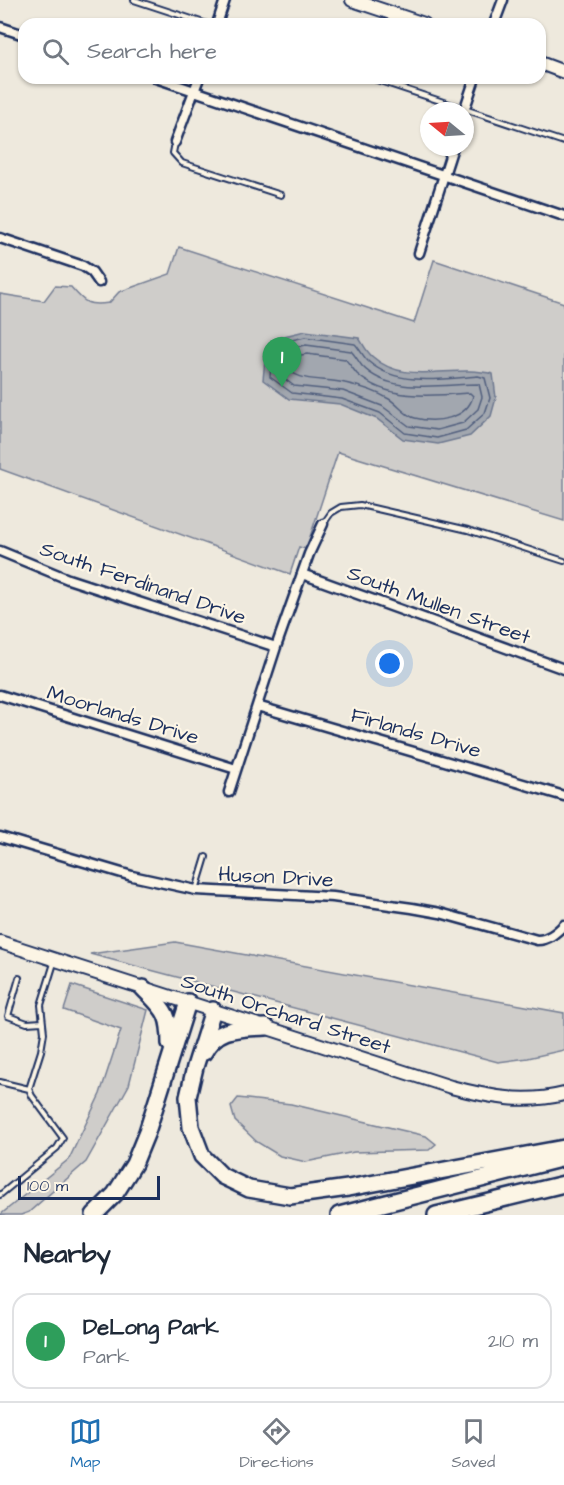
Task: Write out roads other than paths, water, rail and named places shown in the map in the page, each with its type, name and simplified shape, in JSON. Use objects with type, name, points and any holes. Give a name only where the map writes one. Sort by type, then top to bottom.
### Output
[{"type":"highway","points":[[143,988],[167,1012],[170,1026],[170,1059]]},
{"type":"highway","points":[[94,1215],[115,1194],[134,1164],[147,1132],[188,1002]]},
{"type":"highway","points":[[213,1010],[188,1097],[191,1127],[202,1155],[222,1176],[249,1189],[290,1196],[348,1188],[564,1148]]},
{"type":"highway","points":[[195,1067],[210,1040],[226,1030],[266,1027]]},
{"type":"highway","points":[[108,1215],[133,1184],[148,1154],[164,1109],[165,1076]]},
{"type":"highway","points":[[339,1215],[564,1158]]},
{"type":"highway","points":[[436,1215],[564,1184]]},
{"type":"main road","points":[[352,0],[406,18]]},
{"type":"main road","points":[[546,65],[564,72]]},
{"type":"main road","name":"South Orchard Street","points":[[0,942],[416,1077],[488,1096],[533,1100],[564,1094]]},
{"type":"street","points":[[219,18],[225,0]]},
{"type":"street","points":[[496,18],[502,0]]},
{"type":"street","points":[[0,27],[18,33]]},
{"type":"street","points":[[174,84],[564,216]]},
{"type":"street","points":[[175,142],[197,84]]},
{"type":"street","points":[[468,102],[474,84]]},
{"type":"street","points":[[419,253],[450,156]]},
{"type":"street","points":[[0,238],[82,266],[92,272],[99,282]]},
{"type":"street","points":[[229,792],[276,647],[309,554],[323,524]]},
{"type":"street","name":"South Ferdinand Drive","points":[[0,551],[68,579],[276,647]]},
{"type":"street","name":"South Mullen Street","points":[[303,574],[564,669]]},
{"type":"street","name":"Moorlands Drive","points":[[0,695],[236,769]]},
{"type":"street","name":"Firlands Drive","points":[[257,706],[564,796]]},
{"type":"street","name":"Huson Drive","points":[[0,837],[132,876],[196,890],[333,897],[440,913],[528,938],[543,940],[551,937],[564,925]]},
{"type":"lane","points":[[134,0],[189,18]]},
{"type":"lane","points":[[388,84],[441,102]]},
{"type":"lane","points":[[474,113],[564,142]]},
{"type":"lane","points":[[175,142],[173,153],[179,162],[281,195]]},
{"type":"lane","points":[[323,524],[331,513],[341,507],[360,505],[468,530],[564,561]]},
{"type":"lane","points":[[196,890],[206,857]]},
{"type":"lane","points":[[0,1195],[57,1148],[63,1138],[29,1089],[44,1033],[41,1005],[55,959]]},
{"type":"lane","points":[[19,978],[8,1016],[27,1023],[42,1022]]},
{"type":"lane","points":[[0,1082],[29,1089]]},
{"type":"water","points":[[305,331],[359,338],[373,357],[386,366],[400,371],[431,373],[478,371],[493,374],[496,398],[491,416],[470,436],[438,444],[403,439],[377,419],[340,404],[289,399],[263,380],[266,349],[280,337]]},
{"type":"place","name":"DeLong Park","points":[[282,387]]}]
